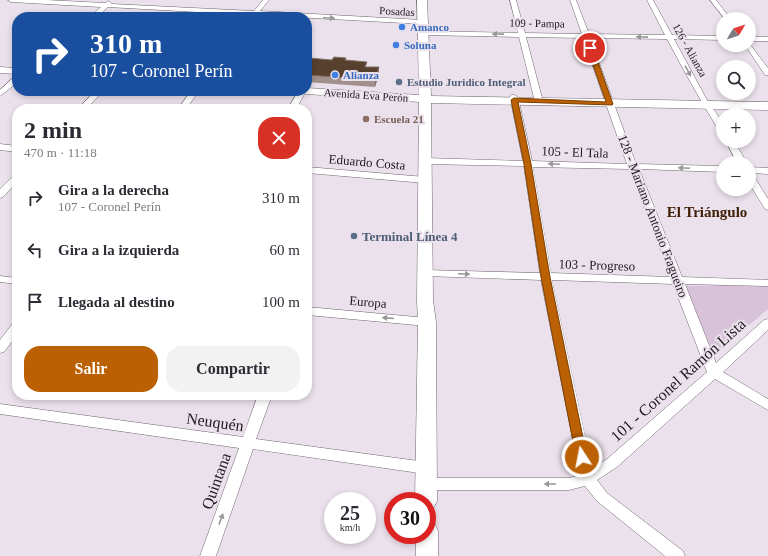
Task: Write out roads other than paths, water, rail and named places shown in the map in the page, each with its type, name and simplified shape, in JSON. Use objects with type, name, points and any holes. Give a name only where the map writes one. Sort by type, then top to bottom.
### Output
[{"type":"main road","points":[[422,0],[425,161],[425,273],[427,322],[426,484]]},
{"type":"main road","points":[[0,70],[12,71]]},
{"type":"main road","name":"Avenida Eva Perón","points":[[312,87],[424,97]]},
{"type":"main road","name":"Avenida Eva Perón","points":[[312,91],[424,97]]},
{"type":"main road","points":[[424,97],[538,98],[609,101]]},
{"type":"main road","points":[[514,98],[768,106]]},
{"type":"main road","points":[[705,103],[768,102]]},
{"type":"main road","points":[[428,544],[428,556]]},
{"type":"street","name":"Posadas","points":[[11,0],[205,12]]},
{"type":"street","points":[[99,12],[113,0]]},
{"type":"street","points":[[256,12],[266,0]]},
{"type":"street","points":[[513,0],[520,34],[538,98]]},
{"type":"street","name":"128 - Mariano Antonio Fragueiro","points":[[573,0],[633,167],[714,373]]},
{"type":"street","name":"126 - Alianza","points":[[650,0],[705,103],[711,109],[716,118]]},
{"type":"street","points":[[713,0],[722,12]]},
{"type":"street","name":"Posadas","points":[[312,19],[422,28]]},
{"type":"street","name":"109 - Pampa","points":[[422,28],[520,34],[716,38]]},
{"type":"street","points":[[756,39],[768,39]]},
{"type":"street","points":[[753,52],[768,73]]},
{"type":"street","points":[[0,94],[12,83]]},
{"type":"street","points":[[87,104],[94,96]]},
{"type":"street","points":[[514,98],[528,164],[546,277],[582,457],[588,479],[595,490],[602,497],[677,556]]},
{"type":"street","points":[[0,147],[12,148]]},
{"type":"street","name":"105 - El Tala","points":[[425,161],[716,170]]},
{"type":"street","name":"Eduardo Costa","points":[[312,170],[425,180]]},
{"type":"street","points":[[756,170],[768,171]]},
{"type":"street","points":[[0,195],[12,182]]},
{"type":"street","points":[[756,187],[768,207]]},
{"type":"street","name":"103 - Progreso","points":[[425,273],[768,283]]},
{"type":"street","points":[[0,279],[12,280]]},
{"type":"street","name":"Europa","points":[[312,311],[427,322]]},
{"type":"street","name":"101 - Coronel Ramón Lista","points":[[426,484],[569,484],[588,479],[612,463],[768,323]]},
{"type":"street","points":[[0,349],[12,333]]},
{"type":"street","points":[[714,373],[768,405]]},
{"type":"street","name":"Quintana","points":[[208,556],[263,400]]},
{"type":"street","name":"Neuquén","points":[[0,409],[248,444],[426,484]]},
{"type":"place","name":"Amanco","points":[[402,27]]},
{"type":"place","name":"Soluna","points":[[396,45]]},
{"type":"place","name":"Alianza","points":[[335,75]]},
{"type":"place","name":"Estudio Juridico Integral","points":[[399,82]]},
{"type":"place","name":"Escuela 21","points":[[366,119]]},
{"type":"place","name":"Terminal Línea 4","points":[[354,236]]},
{"type":"district","name":"El Triángulo","points":[[707,212]]}]
